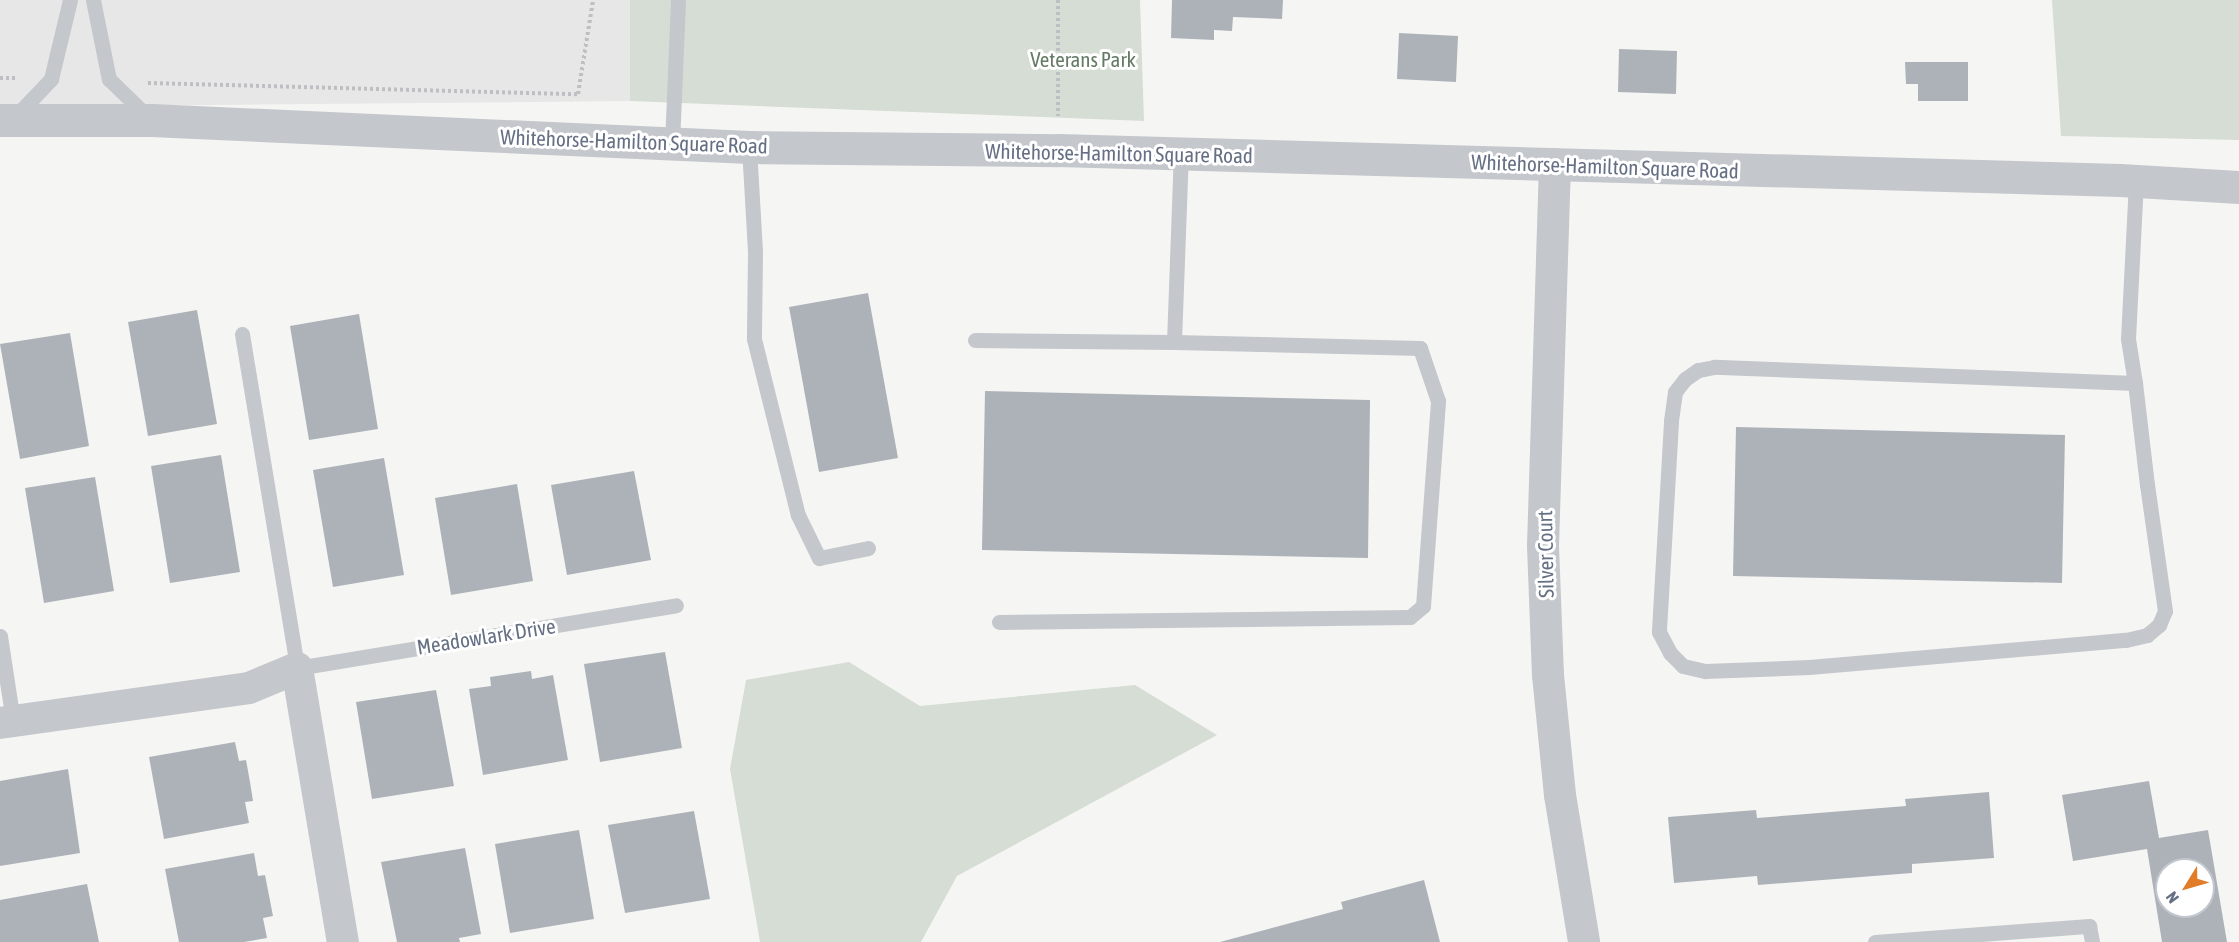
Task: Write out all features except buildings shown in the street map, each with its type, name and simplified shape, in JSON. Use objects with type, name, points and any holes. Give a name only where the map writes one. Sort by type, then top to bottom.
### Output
[{"type":"street","name":"Whitehorse-Hamilton Square Road","points":[[6,120],[152,120],[749,147],[1058,150],[2136,181],[2239,187]]},
{"type":"street","name":"Silver Court","points":[[1554,164],[1543,546],[1548,675],[1560,795],[1584,942]]},
{"type":"street","name":"Meadowlark Drive","points":[[7,722],[249,688],[297,668]]},
{"type":"street","points":[[297,668],[343,942]]},
{"type":"lane","points":[[6,120],[51,80],[70,0]]},
{"type":"lane","points":[[93,0],[109,79],[152,120]]},
{"type":"lane","points":[[672,144],[678,0]]},
{"type":"lane","points":[[749,147],[755,252],[754,339],[798,515],[819,558],[868,548]]},
{"type":"lane","points":[[1174,342],[1181,154]]},
{"type":"lane","points":[[2135,383],[1714,366],[1698,370],[1685,379],[1675,392],[1671,422],[1659,632],[1670,653],[1683,666],[1705,670],[1798,667],[2126,640],[2147,635],[2159,625],[2165,611],[2135,383],[2128,339],[2136,181]]},
{"type":"lane","points":[[242,334],[297,668]]},
{"type":"lane","points":[[975,340],[1420,348],[1438,401],[1423,606],[1410,617],[999,622]]},
{"type":"lane","name":"Meadowlark Drive","points":[[297,668],[676,605]]},
{"type":"lane","name":"Meadowlark Drive","points":[[0,636],[7,722]]},
{"type":"lane","points":[[1875,942],[2090,926],[2092,942]]},
{"type":"path","points":[[109,79],[129,78],[135,73],[148,83],[578,93],[593,0]]},
{"type":"path","points":[[1058,0],[1058,150]]},
{"type":"path","points":[[0,78],[51,80]]},
{"type":"shaded area","points":[[0,0],[630,0],[630,101],[0,107]]},
{"type":"green space","name":"Veterans Park","points":[[630,0],[1140,0],[1144,121],[630,101]]},
{"type":"green space","points":[[2052,0],[2239,0],[2239,140],[2061,136]]},
{"type":"green space","points":[[849,662],[920,706],[1135,685],[1217,735],[957,876],[921,942],[760,942],[730,769],[746,680]]}]
